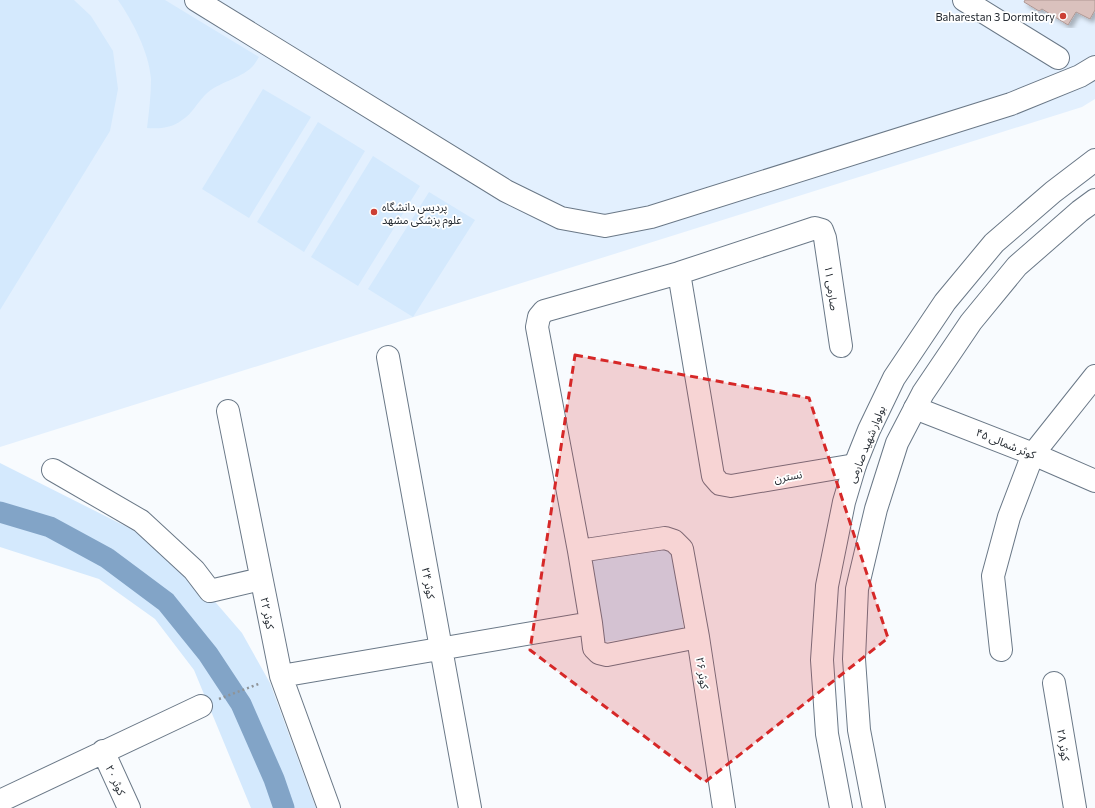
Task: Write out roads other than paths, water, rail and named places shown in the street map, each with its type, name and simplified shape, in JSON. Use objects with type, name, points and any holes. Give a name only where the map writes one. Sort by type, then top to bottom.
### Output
[{"type":"street","points":[[196,0],[506,191],[562,218],[605,226],[651,217],[1011,104],[1080,76],[1095,67]]},
{"type":"street","points":[[964,0],[1058,58]]},
{"type":"street","name":"بولوار شهید صارمی","points":[[841,808],[827,734],[822,660],[827,586],[844,502],[855,464],[869,430],[894,378],[945,302],[994,243],[1053,192],[1095,160]]},
{"type":"street","points":[[874,808],[859,722],[854,659],[857,589],[876,509],[897,443],[923,393],[971,322],[1017,266],[1080,211],[1095,200]]},
{"type":"street","name":"صارمی ۱۱","points":[[679,273],[815,228],[822,230],[825,238],[841,346]]},
{"type":"street","points":[[679,273],[544,311],[539,317],[537,327],[579,551],[594,648],[599,653],[607,655],[698,637]]},
{"type":"street","name":"نسترن","points":[[679,273],[713,476],[720,484],[731,486],[855,464]]},
{"type":"street","name":"کوثر ۲۴","points":[[388,357],[470,808]]},
{"type":"street","points":[[1000,650],[993,576],[1009,517],[1033,454],[1095,376]]},
{"type":"street","name":"کوثر شمالی ۴۵","points":[[915,408],[1033,454],[1095,481]]},
{"type":"street","name":"کوثر ۲۲","points":[[228,412],[281,676],[329,808]]},
{"type":"street","points":[[54,470],[141,521],[194,570],[210,591],[261,579]]},
{"type":"street","name":"کوثر ۲۶","points":[[579,551],[664,538],[674,541],[682,549],[698,637],[724,808]]},
{"type":"street","points":[[281,676],[591,623]]},
{"type":"street","name":"کوثر ۲۸","points":[[1054,683],[1075,808]]},
{"type":"street","points":[[0,801],[201,706]]},
{"type":"street","name":"کوثر ۲۰","points":[[103,751],[129,808]]},
{"type":"waterway","points":[[0,512],[50,527],[107,558],[166,602],[208,654],[241,704],[274,779],[284,808]]},
{"type":"place","name":"Baharestan 3 Dormitory","points":[[1063,16]]},
{"type":"place","name":"پردیس دانشگاه علوم پزشکی مشهد","points":[[374,212]]}]
